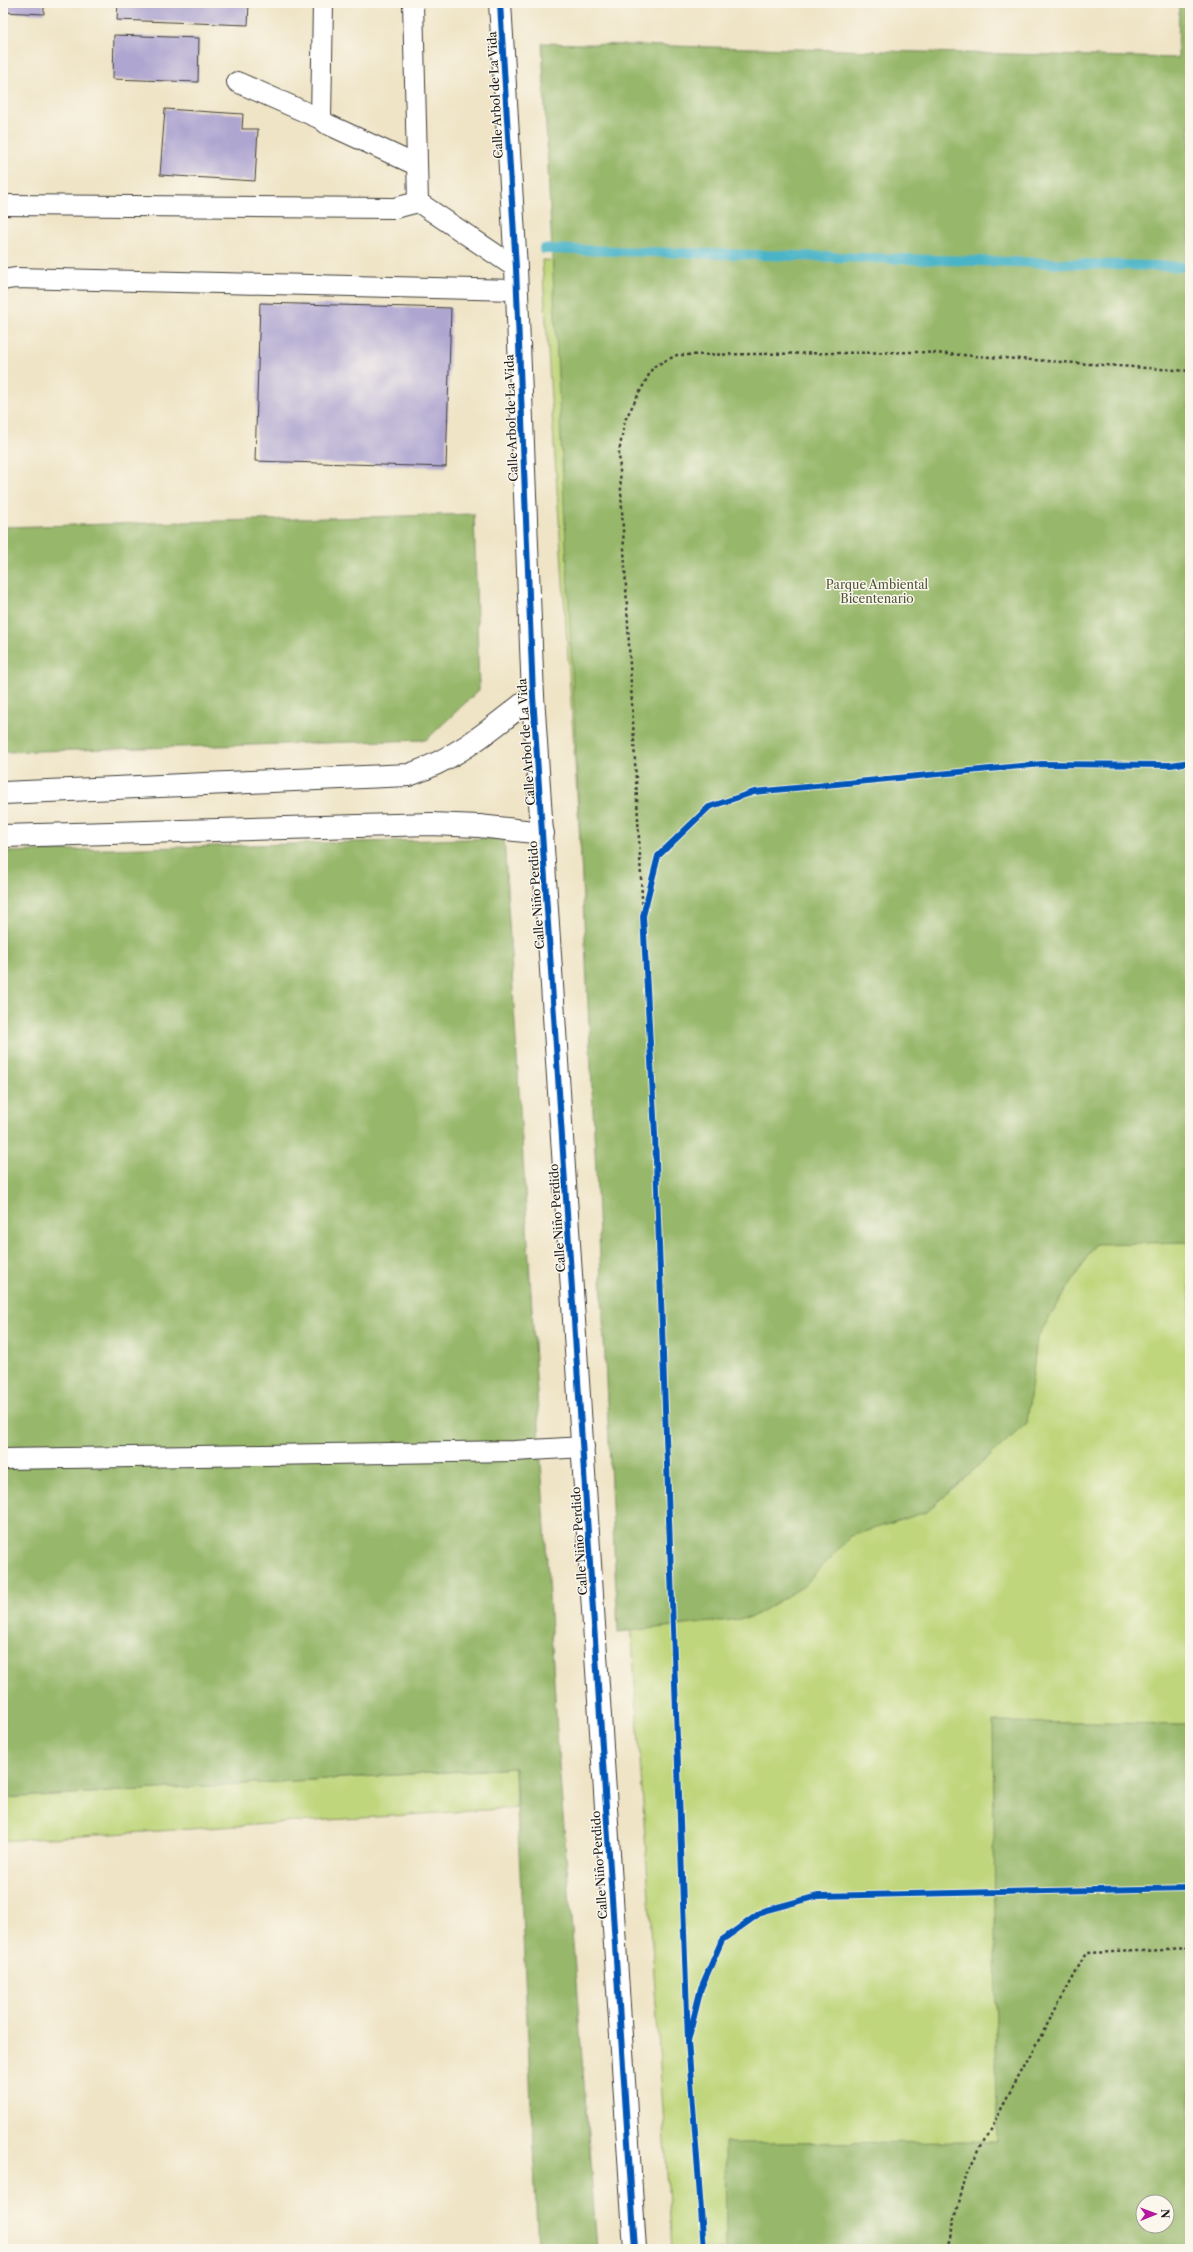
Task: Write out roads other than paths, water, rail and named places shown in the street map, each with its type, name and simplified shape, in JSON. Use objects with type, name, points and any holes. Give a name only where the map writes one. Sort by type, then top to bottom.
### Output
[{"type":"street","name":"Calle Arbol de La Vida","points":[[500,3],[516,268],[533,696],[543,833]]},
{"type":"street","points":[[3,793],[409,775],[446,760],[468,747],[533,696]]},
{"type":"street","points":[[3,836],[431,824],[479,826],[543,833]]},
{"type":"street","name":"Calle Niño Perdido","points":[[543,833],[635,2249]]},
{"type":"lane","points":[[321,119],[323,3]]},
{"type":"lane","points":[[413,3],[418,202]]},
{"type":"lane","points":[[237,82],[321,119],[327,124],[416,165]]},
{"type":"lane","points":[[3,204],[395,208],[418,202],[516,268]]},
{"type":"lane","points":[[3,280],[15,278],[517,290]]},
{"type":"lane","points":[[3,1459],[514,1451],[584,1447]]},
{"type":"waterway","points":[[544,249],[1190,267]]},
{"type":"park label","name":"Parque Ambiental Bicentenario","points":[[877,591]]}]
